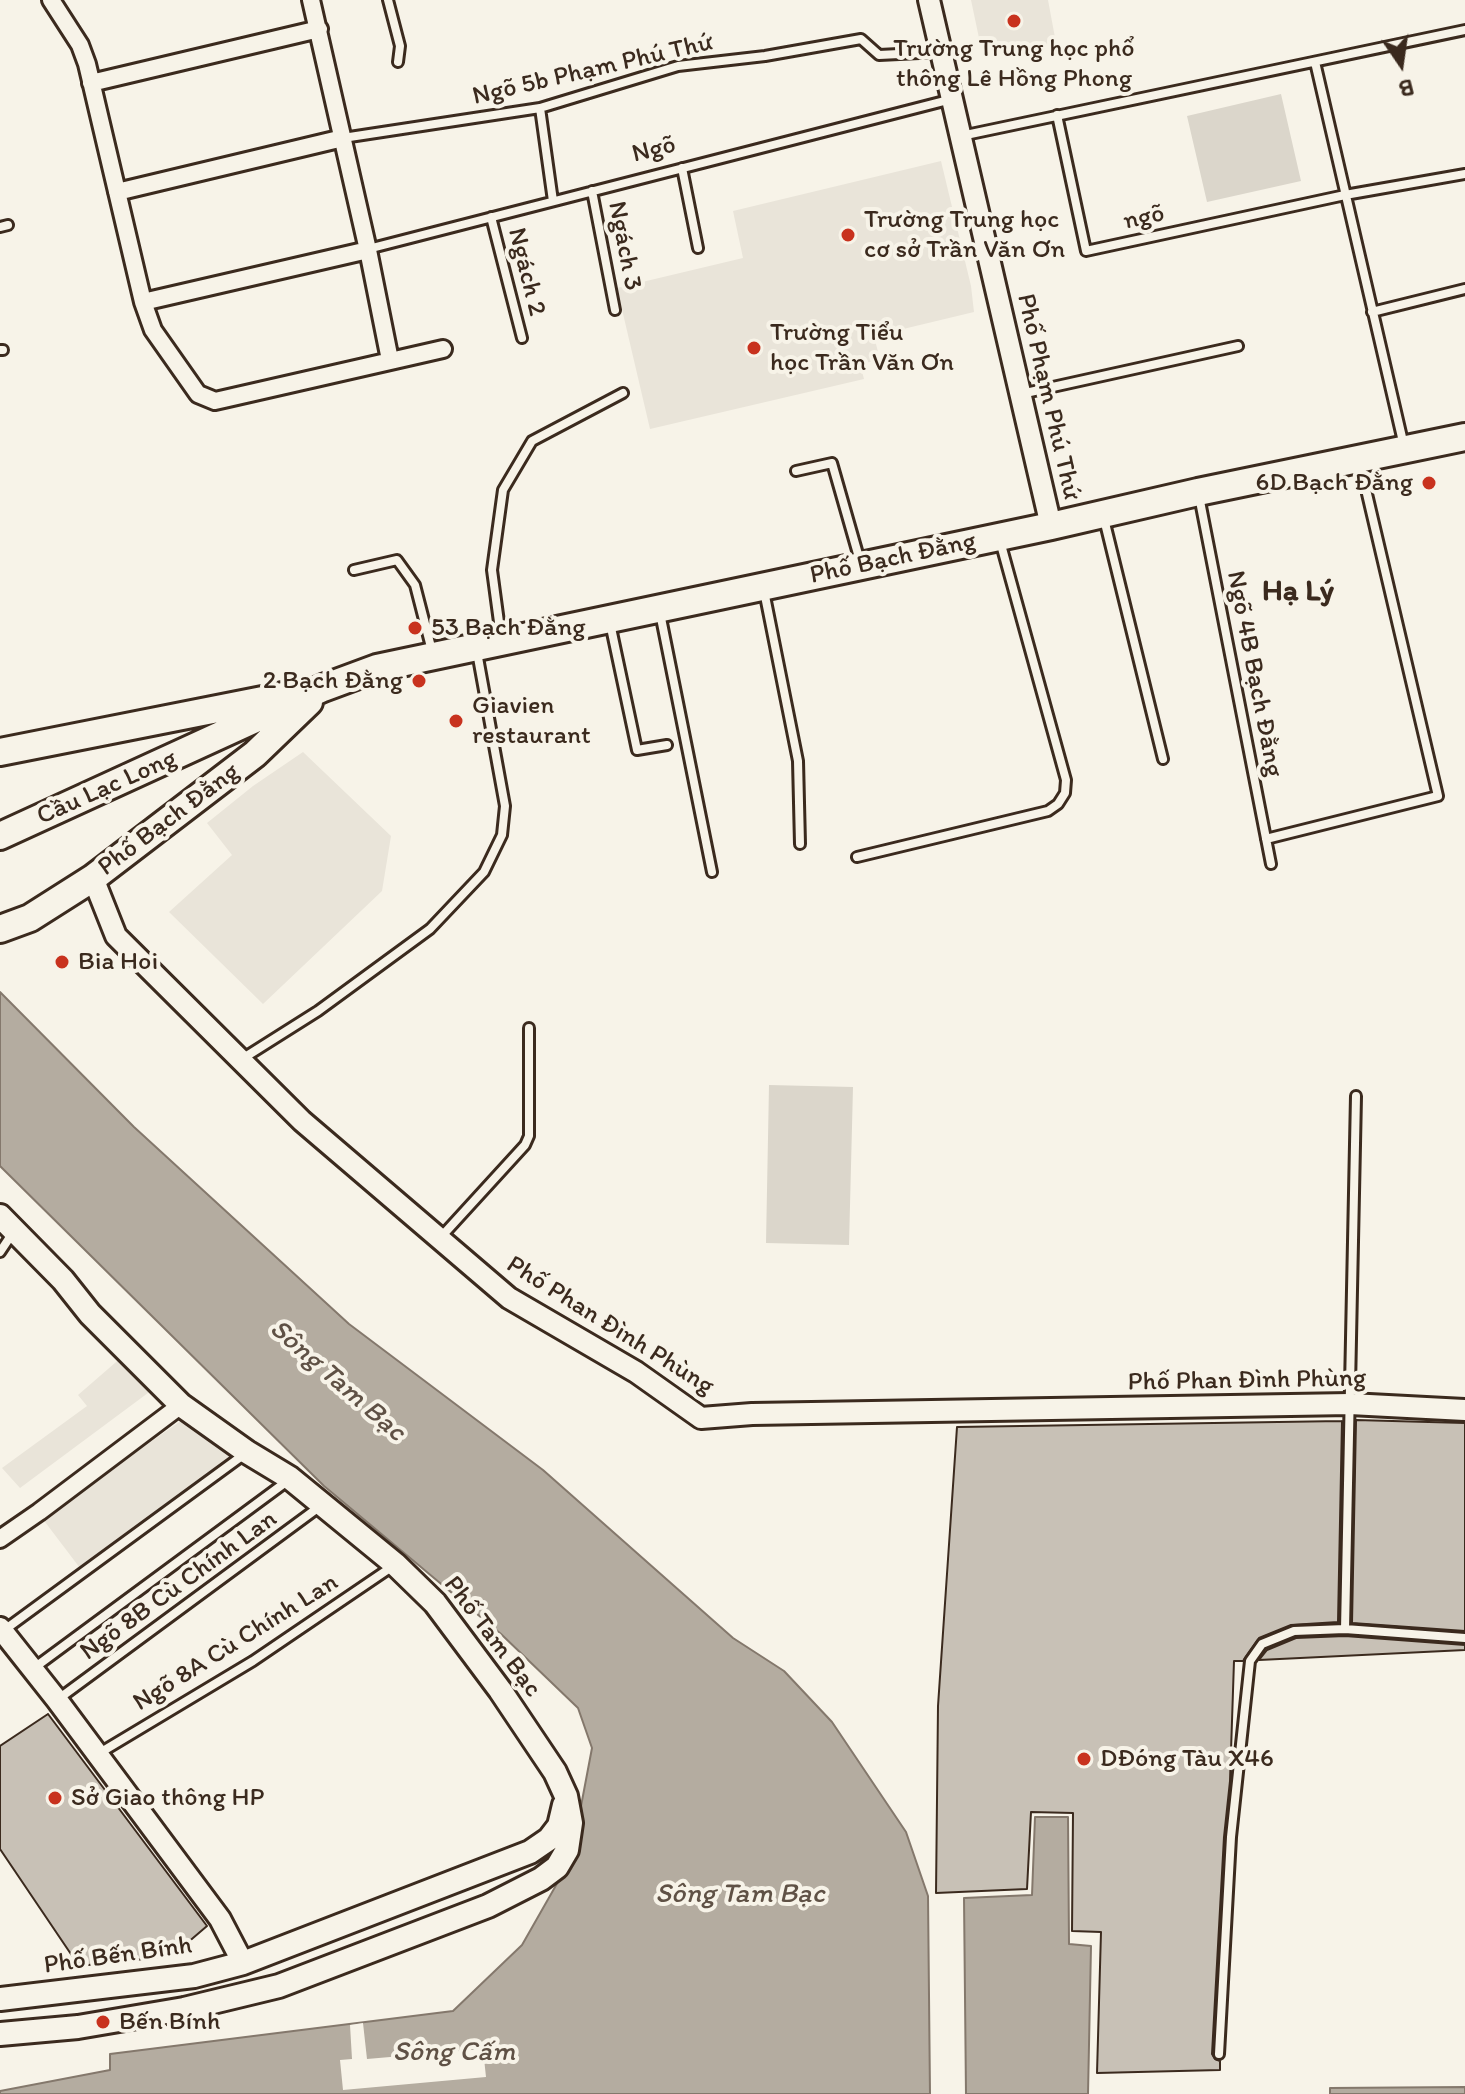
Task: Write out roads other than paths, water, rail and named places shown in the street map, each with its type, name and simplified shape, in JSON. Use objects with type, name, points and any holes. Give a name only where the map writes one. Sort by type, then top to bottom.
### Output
[{"type":"main road","name":"Phố Bạch Đằng","points":[[214,739],[323,688],[377,668],[1465,437]]},
{"type":"main road","name":"Phố Bạch Đằng","points":[[0,752],[323,688]]},
{"type":"main road","name":"Phố Bạch Đằng","points":[[0,929],[30,918],[93,878],[255,754],[323,688]]},
{"type":"main road","name":"Cầu Lạc Long","points":[[0,836],[214,739]]},
{"type":"main road","name":"Phố Tam Bạc","points":[[7,1223],[63,1280],[90,1314],[181,1405],[290,1478],[395,1564],[435,1603],[500,1690],[555,1772],[566,1796]]},
{"type":"main road","points":[[243,1963],[530,1852],[549,1839],[559,1826],[566,1796]]},
{"type":"main road","points":[[0,2034],[78,2027],[184,2009],[279,1986],[488,1906],[541,1879],[557,1867],[567,1850],[571,1823],[566,1796]]},
{"type":"main road","name":"Phố Bến Bính","points":[[0,1999],[194,1976],[243,1963]]},
{"type":"street","points":[[51,0],[80,45],[143,302],[153,330],[198,394],[215,401],[443,349]]},
{"type":"street","points":[[311,0],[390,360]]},
{"type":"street","name":"Phố Phạm Phú Thứ","points":[[929,0],[1051,526]]},
{"type":"street","points":[[91,83],[319,29]]},
{"type":"street","points":[[117,192],[343,138]]},
{"type":"street","points":[[143,302],[368,250]]},
{"type":"street","name":"Phố Phan Đình Phùng","points":[[93,878],[116,936],[302,1121],[509,1298],[636,1372],[701,1418],[752,1414],[1350,1404],[1465,1410]]},
{"type":"street","points":[[0,1539],[181,1405]]},
{"type":"street","points":[[1,1630],[220,1919],[243,1963]]},
{"type":"lane","points":[[388,0],[400,46],[398,62]]},
{"type":"lane","points":[[960,136],[1465,30]]},
{"type":"lane","name":"Ngõ 5b Phạm Phú Thứ","points":[[343,138],[540,108],[678,66],[765,56],[861,39],[879,55],[941,52]]},
{"type":"lane","points":[[1315,62],[1405,449]]},
{"type":"lane","name":"Ngõ","points":[[368,250],[952,99]]},
{"type":"lane","points":[[540,108],[553,201]]},
{"type":"lane","name":"ngõ","points":[[1057,115],[1086,251],[1345,195],[1465,174]]},
{"type":"lane","points":[[682,168],[698,248]]},
{"type":"lane","name":"Ngách 3","points":[[592,191],[615,310]]},
{"type":"lane","name":"Ngách 2","points":[[491,217],[522,338]]},
{"type":"lane","points":[[1372,312],[1465,289]]},
{"type":"lane","points":[[1020,394],[1238,346]]},
{"type":"lane","points":[[240,1060],[318,1011],[430,929],[484,872],[502,835],[505,806],[489,645],[492,570],[503,490],[532,441],[623,393]]},
{"type":"lane","points":[[1266,839],[1438,796],[1359,460]]},
{"type":"lane","points":[[796,471],[832,463],[861,566]]},
{"type":"lane","name":"Ngõ 4B Bạch Đằng","points":[[1198,492],[1271,864]]},
{"type":"lane","points":[[1103,514],[1163,759]]},
{"type":"lane","points":[[857,857],[1048,811],[1058,804],[1065,793],[1066,780],[998,537]]},
{"type":"lane","points":[[354,570],[397,560],[415,585],[434,656]]},
{"type":"lane","points":[[763,587],[798,761],[800,844]]},
{"type":"lane","points":[[659,609],[712,872]]},
{"type":"lane","points":[[608,619],[637,750],[667,745]]},
{"type":"lane","points":[[439,1239],[525,1145],[529,1136],[529,1028]]},
{"type":"lane","points":[[1345,1629],[1356,1096]]},
{"type":"lane","points":[[0,1252],[7,1223]]},
{"type":"lane","points":[[1,1630],[247,1452]]},
{"type":"lane","points":[[32,1669],[290,1478]]},
{"type":"lane","name":"Ngõ 8B Cù Chính Lan","points":[[57,1700],[323,1504]]},
{"type":"lane","name":"Ngõ 8A Cù Chính Lan","points":[[97,1754],[253,1661],[395,1564]]},
{"type":"lane","points":[[1219,2054],[1231,1837],[1250,1661],[1262,1644],[1294,1631],[1345,1629],[1465,1638]]},
{"type":"water","name":"Sông Tam Bạc","points":[[0,992],[134,1127],[349,1324],[543,1470],[733,1638],[784,1671],[832,1722],[906,1832],[928,1896],[930,2094],[0,2094],[0,2091],[110,2070],[110,2054],[453,2011],[522,1945],[571,1859],[592,1748],[578,1708],[501,1634],[324,1486],[0,1166]]},
{"type":"water","points":[[1035,1817],[1068,1817],[1069,1944],[1091,1946],[1088,2094],[966,2094],[964,1898],[1032,1895]]},
{"type":"water","points":[[1465,2087],[1465,2094],[1330,2094],[1330,2088]]},
{"type":"place","name":"Trường Trung học phổ thông Lê Hồng Phong","points":[[1014,21]]},
{"type":"place","name":"Trường Trung học cơ sở Trần Văn Ơn","points":[[848,235]]},
{"type":"place","name":"Trường Tiểu học Trần Văn Ơn","points":[[754,348]]},
{"type":"place","name":"6D Bạch Đằng","points":[[1429,483]]},
{"type":"place","name":"53 Bạch Đằng","points":[[415,628]]},
{"type":"place","name":"2 Bạch Đằng","points":[[419,681]]},
{"type":"place","name":"Giavien restaurant","points":[[456,721]]},
{"type":"place","name":"Bia Hoi","points":[[62,962]]},
{"type":"place","name":"DĐóng Tàu X46","points":[[1084,1759]]},
{"type":"place","name":"Sở Giao thông HP","points":[[55,1798]]},
{"type":"place","name":"Bến Bính","points":[[103,2022]]},
{"type":"district","name":"Hạ Lý","points":[[1298,592]]},
{"type":"water label","name":"Sông Cấm","points":[[454,2053]]}]
